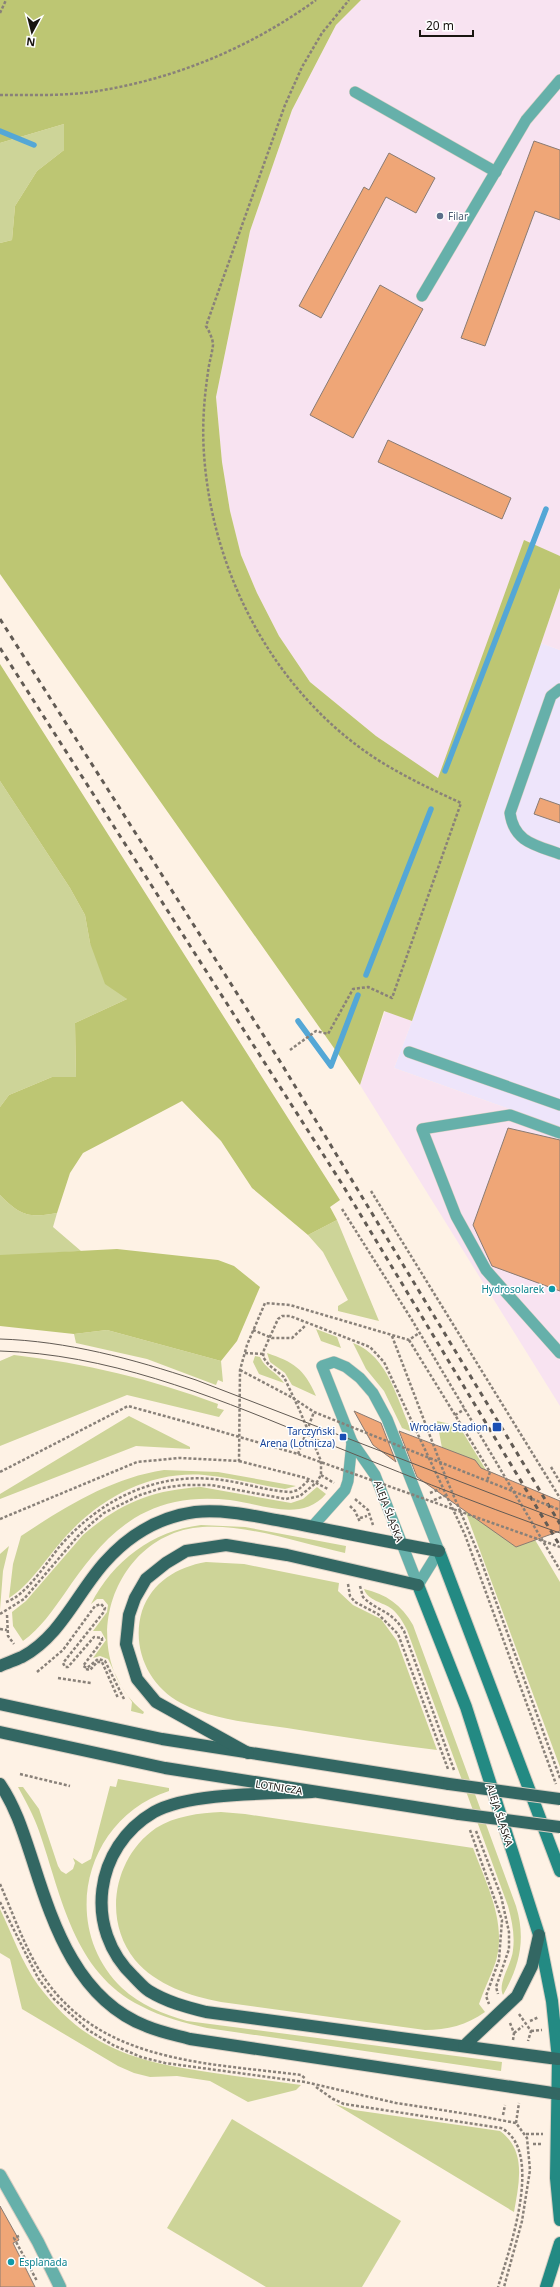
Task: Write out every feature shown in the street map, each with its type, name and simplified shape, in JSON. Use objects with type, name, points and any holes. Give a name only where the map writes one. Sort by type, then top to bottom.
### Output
[{"type":"main road","points":[[0,1666],[23,1656],[45,1640],[58,1626],[103,1563],[117,1548],[142,1530],[163,1520],[195,1512],[216,1512],[312,1527],[439,1552]]},
{"type":"main road","points":[[248,1753],[156,1702],[137,1679],[126,1644],[128,1615],[135,1598],[146,1579],[166,1563],[186,1551],[226,1545],[287,1555],[418,1585]]},
{"type":"main road","points":[[0,1704],[120,1731],[248,1753],[449,1784],[559,1794]]},
{"type":"main road","name":"LOTNICZA","points":[[0,1732],[151,1765],[312,1792],[459,1814],[560,1827]]},
{"type":"main road","points":[[0,1784],[21,1825],[48,1910],[64,1944],[80,1972],[97,1994],[116,2010],[145,2026],[190,2040],[559,2094]]},
{"type":"main road","points":[[312,1792],[183,1801],[156,1811],[140,1821],[116,1847],[107,1868],[101,1896],[103,1926],[113,1953],[123,1967],[148,1991],[173,2003],[206,2012],[559,2060]]},
{"type":"main road","points":[[464,2046],[517,1996],[532,1966],[539,1935]]},
{"type":"street","name":"ALEJA ŚLĄSKA","points":[[439,1552],[560,1871]]},
{"type":"street","name":"ALEJA ŚLĄSKA","points":[[418,1585],[466,1707],[539,1935],[552,2001],[559,2060],[556,2178],[560,2220]]},
{"type":"street","points":[[0,2175],[38,2242],[60,2287]]},
{"type":"street","points":[[546,2287],[560,2243]]},
{"type":"lane","points":[[422,296],[526,120],[560,80]]},
{"type":"lane","points":[[355,92],[496,172]]},
{"type":"lane","points":[[560,689],[551,696],[510,813],[511,824],[516,834],[531,844],[560,854]]},
{"type":"lane","points":[[409,1052],[560,1105]]},
{"type":"lane","points":[[560,1133],[510,1115],[422,1129],[456,1216],[486,1270],[560,1353]]},
{"type":"lane","name":"ALEJA ŚLĄSKA","points":[[418,1585],[375,1475],[352,1442],[322,1366],[334,1362],[346,1367],[360,1378],[373,1393],[387,1419],[439,1552]]},
{"type":"lane","points":[[312,1527],[346,1490],[352,1442]]},
{"type":"lane","points":[[418,1585],[439,1552]]},
{"type":"path","points":[[0,13],[6,0]]},
{"type":"path","points":[[0,95],[90,92],[139,83],[193,66],[241,46],[286,22],[316,0]]},
{"type":"path","points":[[290,1050],[316,1031],[328,1034],[353,989],[368,987],[392,998],[462,803],[422,786],[377,760],[333,726],[291,681],[263,642],[237,593],[222,552],[210,502],[204,454],[203,408],[213,345],[206,326],[288,99],[302,67],[322,34],[349,0]]},
{"type":"path","points":[[371,1191],[560,1498]]},
{"type":"path","points":[[342,1208],[465,1409],[560,1570]]},
{"type":"path","points":[[239,1461],[240,1370],[245,1353],[265,1303],[290,1305],[391,1336],[409,1340],[490,1472],[487,1481]]},
{"type":"path","points":[[317,1482],[321,1474],[321,1461],[288,1384],[277,1370],[269,1365],[263,1354],[278,1319],[285,1315],[370,1347],[378,1353],[384,1362],[465,1535],[559,1794]]},
{"type":"path","points":[[253,1330],[269,1337],[292,1338],[306,1325]]},
{"type":"path","points":[[409,1340],[419,1333]]},
{"type":"path","points":[[391,1336],[448,1486],[479,1556],[560,1778]]},
{"type":"path","points":[[245,1353],[263,1354]]},
{"type":"path","points":[[240,1370],[293,1398],[314,1412],[560,1510]]},
{"type":"path","points":[[0,1472],[128,1406],[298,1454],[560,1547]]},
{"type":"path","points":[[455,1415],[465,1409]]},
{"type":"path","points":[[298,1454],[314,1412]]},
{"type":"path","points":[[0,1520],[138,1462],[179,1458],[239,1461],[317,1482],[330,1490]]},
{"type":"path","points":[[551,1467],[560,1482]]},
{"type":"path","points":[[436,1499],[447,1495]]},
{"type":"path","points":[[355,1499],[368,1510],[374,1523],[372,1530]]},
{"type":"path","points":[[350,1506],[360,1518],[360,1525]]},
{"type":"path","points":[[360,1518],[367,1516]]},
{"type":"path","points":[[37,1672],[63,1650],[95,1606],[101,1604],[105,1608],[103,1613],[63,1663],[65,1667],[68,1667],[94,1637],[102,1638],[102,1641],[84,1664],[83,1666],[85,1668]]},
{"type":"path","points":[[0,1614],[6,1610]]},
{"type":"path","points":[[7,1615],[8,1636],[14,1644]]},
{"type":"path","points":[[0,1629],[7,1630]]},
{"type":"path","points":[[85,1668],[98,1659],[105,1661],[124,1699]]},
{"type":"path","points":[[85,1668],[90,1670],[97,1662],[102,1662],[118,1698]]},
{"type":"path","points":[[58,1678],[91,1683]]},
{"type":"path","points":[[20,1774],[70,1786]]},
{"type":"path","points":[[519,2014],[531,2032]]},
{"type":"path","points":[[530,2021],[541,2017]]},
{"type":"path","points":[[510,2023],[514,2033],[513,2042]]},
{"type":"path","points":[[514,2033],[523,2026]]},
{"type":"path","points":[[531,2032],[543,2030]]},
{"type":"path","points":[[527,2044],[531,2032]]},
{"type":"path","points":[[316,2087],[333,2099],[357,2107],[501,2127],[509,2132],[516,2140],[522,2156],[523,2176],[520,2205],[510,2247],[498,2287]]},
{"type":"path","points":[[503,2115],[505,2105]]},
{"type":"path","points":[[516,2124],[518,2111]]},
{"type":"path","points":[[494,2119],[516,2124],[526,2134],[530,2161],[528,2186],[522,2221],[504,2287]]},
{"type":"path","points":[[526,2134],[537,2134]]},
{"type":"path","points":[[533,2144],[541,2144]]},
{"type":"path","points":[[14,2238],[37,2281]]},
{"type":"shaded area","points":[[361,0],[560,0],[560,556],[524,541],[438,779],[376,736],[310,682],[279,636],[257,593],[241,555],[230,511],[222,462],[216,397],[250,231],[292,110],[336,25]]},
{"type":"shaded area","points":[[560,588],[560,650],[541,643]]},
{"type":"shaded area","points":[[541,643],[560,650],[560,1127],[394,1068],[412,1021]]},
{"type":"shaded area","points":[[385,1011],[412,1021],[394,1068],[560,1127],[560,1406],[360,1085]]},
{"type":"green space","points":[[0,0],[361,0],[336,25],[292,110],[250,231],[216,397],[222,462],[230,511],[241,555],[257,593],[279,636],[310,682],[376,736],[438,778],[524,540],[560,556],[560,588],[412,1021],[384,1011],[360,1085],[0,574],[0,243],[12,240],[15,206],[37,171],[64,150],[64,124],[0,143]]},
{"type":"green space","points":[[64,124],[64,150],[37,171],[15,206],[12,240],[0,243],[0,143]]},
{"type":"green space","points":[[0,664],[340,1200],[330,1207],[337,1220],[308,1235],[252,1188],[221,1141],[182,1101],[83,1153],[70,1173],[57,1213],[39,1215],[26,1214],[7,1202],[0,1195],[0,1107],[9,1095],[52,1077],[76,1077],[75,1023],[127,999],[105,984],[90,943],[85,915],[70,888],[0,781]]},
{"type":"green space","points":[[0,781],[70,888],[85,915],[90,943],[127,999],[75,1023],[76,1077],[52,1077],[9,1095],[0,1107]]},
{"type":"green space","points":[[0,1195],[7,1202],[26,1214],[39,1215],[57,1213],[53,1227],[81,1251],[0,1256]]},
{"type":"green space","points":[[337,1220],[379,1321],[338,1311],[338,1306],[348,1300],[323,1252],[308,1235]]},
{"type":"green space","points":[[117,1249],[218,1260],[234,1266],[260,1287],[237,1341],[221,1361],[107,1330],[74,1334],[0,1326],[0,1255]]},
{"type":"green space","points":[[316,1329],[337,1337],[341,1348],[321,1341]]},
{"type":"green space","points":[[107,1330],[221,1361],[223,1382],[218,1380],[216,1385],[147,1359],[76,1343],[74,1334]]},
{"type":"green space","points":[[353,1343],[365,1349],[384,1369],[412,1432],[402,1428],[384,1391],[366,1369]]},
{"type":"green space","points":[[267,1353],[297,1367],[312,1386],[316,1396],[292,1385],[285,1373],[270,1362]]},
{"type":"green space","points":[[14,1355],[92,1367],[118,1373],[193,1395],[218,1404],[217,1408],[224,1410],[219,1417],[127,1395],[0,1446],[0,1361]]},
{"type":"green space","points":[[255,1356],[260,1357],[265,1365],[284,1383],[259,1374],[253,1362]]},
{"type":"green space","points":[[129,1416],[190,1447],[190,1449],[136,1446],[0,1499],[0,1494]]},
{"type":"green space","points":[[437,1421],[459,1426],[486,1470],[496,1474],[560,1582],[560,1767],[442,1448]]},
{"type":"green space","points":[[164,1470],[218,1472],[296,1486],[285,1489],[224,1477],[184,1475],[165,1477],[129,1489],[112,1498],[81,1521],[60,1543],[40,1569],[25,1585],[9,1598],[13,1564],[21,1536],[89,1495],[125,1480]]},
{"type":"green space","points":[[201,1487],[291,1503],[303,1499],[317,1487],[326,1494],[316,1503],[305,1508],[293,1510],[268,1508],[242,1502],[216,1499],[189,1500],[156,1507],[125,1525],[98,1549],[46,1619],[23,1641],[13,1626],[12,1612],[26,1601],[83,1535],[110,1514],[138,1500],[167,1491]]},
{"type":"green space","points":[[201,1525],[245,1527],[346,1546],[345,1553],[249,1530],[211,1527],[193,1528],[164,1538],[140,1555],[122,1578],[111,1605],[107,1634],[111,1662],[123,1689],[108,1659],[100,1656],[93,1658],[106,1640],[101,1631],[93,1631],[107,1612],[108,1605],[103,1599],[97,1599],[91,1604],[111,1574],[136,1551],[150,1541],[183,1528]]},
{"type":"green space","points":[[9,1546],[3,1571],[0,1610],[0,1554]]},
{"type":"green space","points":[[206,1562],[244,1564],[339,1583],[338,1591],[353,1605],[381,1619],[397,1641],[437,1750],[381,1743],[233,1720],[193,1709],[169,1696],[159,1687],[145,1664],[139,1638],[139,1625],[142,1611],[146,1601],[159,1584],[176,1572],[195,1564]]},
{"type":"green space","points":[[364,1589],[372,1591],[393,1601],[409,1618],[413,1625],[516,1906],[521,1930],[520,1952],[514,1973],[503,1995],[503,1979],[512,1955],[514,1944],[513,1928],[508,1906],[407,1630],[401,1619],[392,1609],[372,1599]]},
{"type":"green space","points":[[123,1690],[144,1712],[143,1714],[131,1711],[132,1702]]},
{"type":"green space","points":[[118,1779],[169,1788],[169,1791],[140,1805],[117,1824],[100,1849],[90,1876],[87,1906],[91,1935],[102,1963],[122,1988],[129,1994],[152,2008],[187,2021],[502,2062],[501,2071],[207,2028],[182,2022],[157,2013],[141,2006],[118,1991],[100,1974],[85,1953],[73,1930],[63,1906],[37,1825],[18,1787],[23,1787],[39,1809],[58,1866],[61,1871],[66,1874],[73,1869],[75,1863],[73,1858],[82,1864],[91,1859],[110,1786],[116,1787]]},
{"type":"green space","points":[[221,1812],[245,1814],[473,1848],[494,1903],[499,1932],[499,1946],[496,1961],[479,2004],[485,2012],[478,2017],[456,2026],[425,2030],[221,2002],[186,1993],[174,1988],[163,1983],[143,1969],[135,1960],[125,1944],[118,1926],[116,1908],[117,1890],[122,1872],[130,1855],[142,1840],[163,1824],[187,1816]]},
{"type":"green space","points":[[0,1909],[22,1958],[38,1985],[75,2025],[95,2039],[116,2049],[161,2064],[301,2085],[296,2090],[248,2102],[210,2081],[177,2076],[150,2077],[134,2073],[118,2066],[22,2009],[10,1959],[0,1953]]},
{"type":"green space","points":[[335,2104],[354,2110],[500,2131],[509,2139],[518,2158],[519,2179],[514,2212]]},
{"type":"green space","points":[[232,2119],[401,2221],[362,2287],[266,2287],[167,2228]]},
{"type":"building","points":[[534,141],[560,150],[560,220],[535,211],[485,346],[461,338]]},
{"type":"building","points":[[389,153],[435,178],[416,213],[386,197],[321,318],[299,306],[364,187],[369,190]]},
{"type":"building","points":[[380,285],[423,309],[353,438],[310,415]]},
{"type":"building","points":[[388,440],[511,498],[502,519],[378,462]]},
{"type":"building","points":[[540,798],[560,805],[560,823],[534,814]]},
{"type":"building","points":[[508,1128],[560,1140],[560,1291],[492,1266],[473,1225]]},
{"type":"building","points":[[354,1411],[381,1423],[396,1462],[373,1445]]},
{"type":"building","points":[[399,1431],[475,1460],[481,1468],[560,1501],[560,1531],[516,1547],[417,1477]]},
{"type":"building","name":"Esplanada","points":[[0,2206],[19,2240],[13,2243],[35,2287],[0,2287]]},
{"type":"waterway","points":[[0,131],[34,145]]},
{"type":"waterway","points":[[445,771],[546,509]]},
{"type":"waterway","points":[[366,975],[431,809]]},
{"type":"waterway","points":[[298,1021],[331,1066],[358,995]]},
{"type":"tram line","points":[[0,1339],[25,1340],[75,1347],[124,1358],[172,1372],[560,1520]]},
{"type":"tram line","points":[[0,1351],[40,1354],[79,1360],[117,1368],[193,1391],[496,1510],[560,1533]]},
{"type":"railway","points":[[0,619],[281,1063],[560,1524]]},
{"type":"railway","points":[[0,648],[342,1184],[560,1546]]},
{"type":"place","name":"Filar","points":[[440,216]]},
{"type":"place","name":"Hydrosolarek","points":[[552,1289]]},
{"type":"place","name":"Wrocław Stadion","points":[[497,1427]]},
{"type":"place","name":"Tarczyński Arena (Lotnicza)","points":[[343,1437]]},
{"type":"place","name":"Esplanada","points":[[11,2262]]}]
